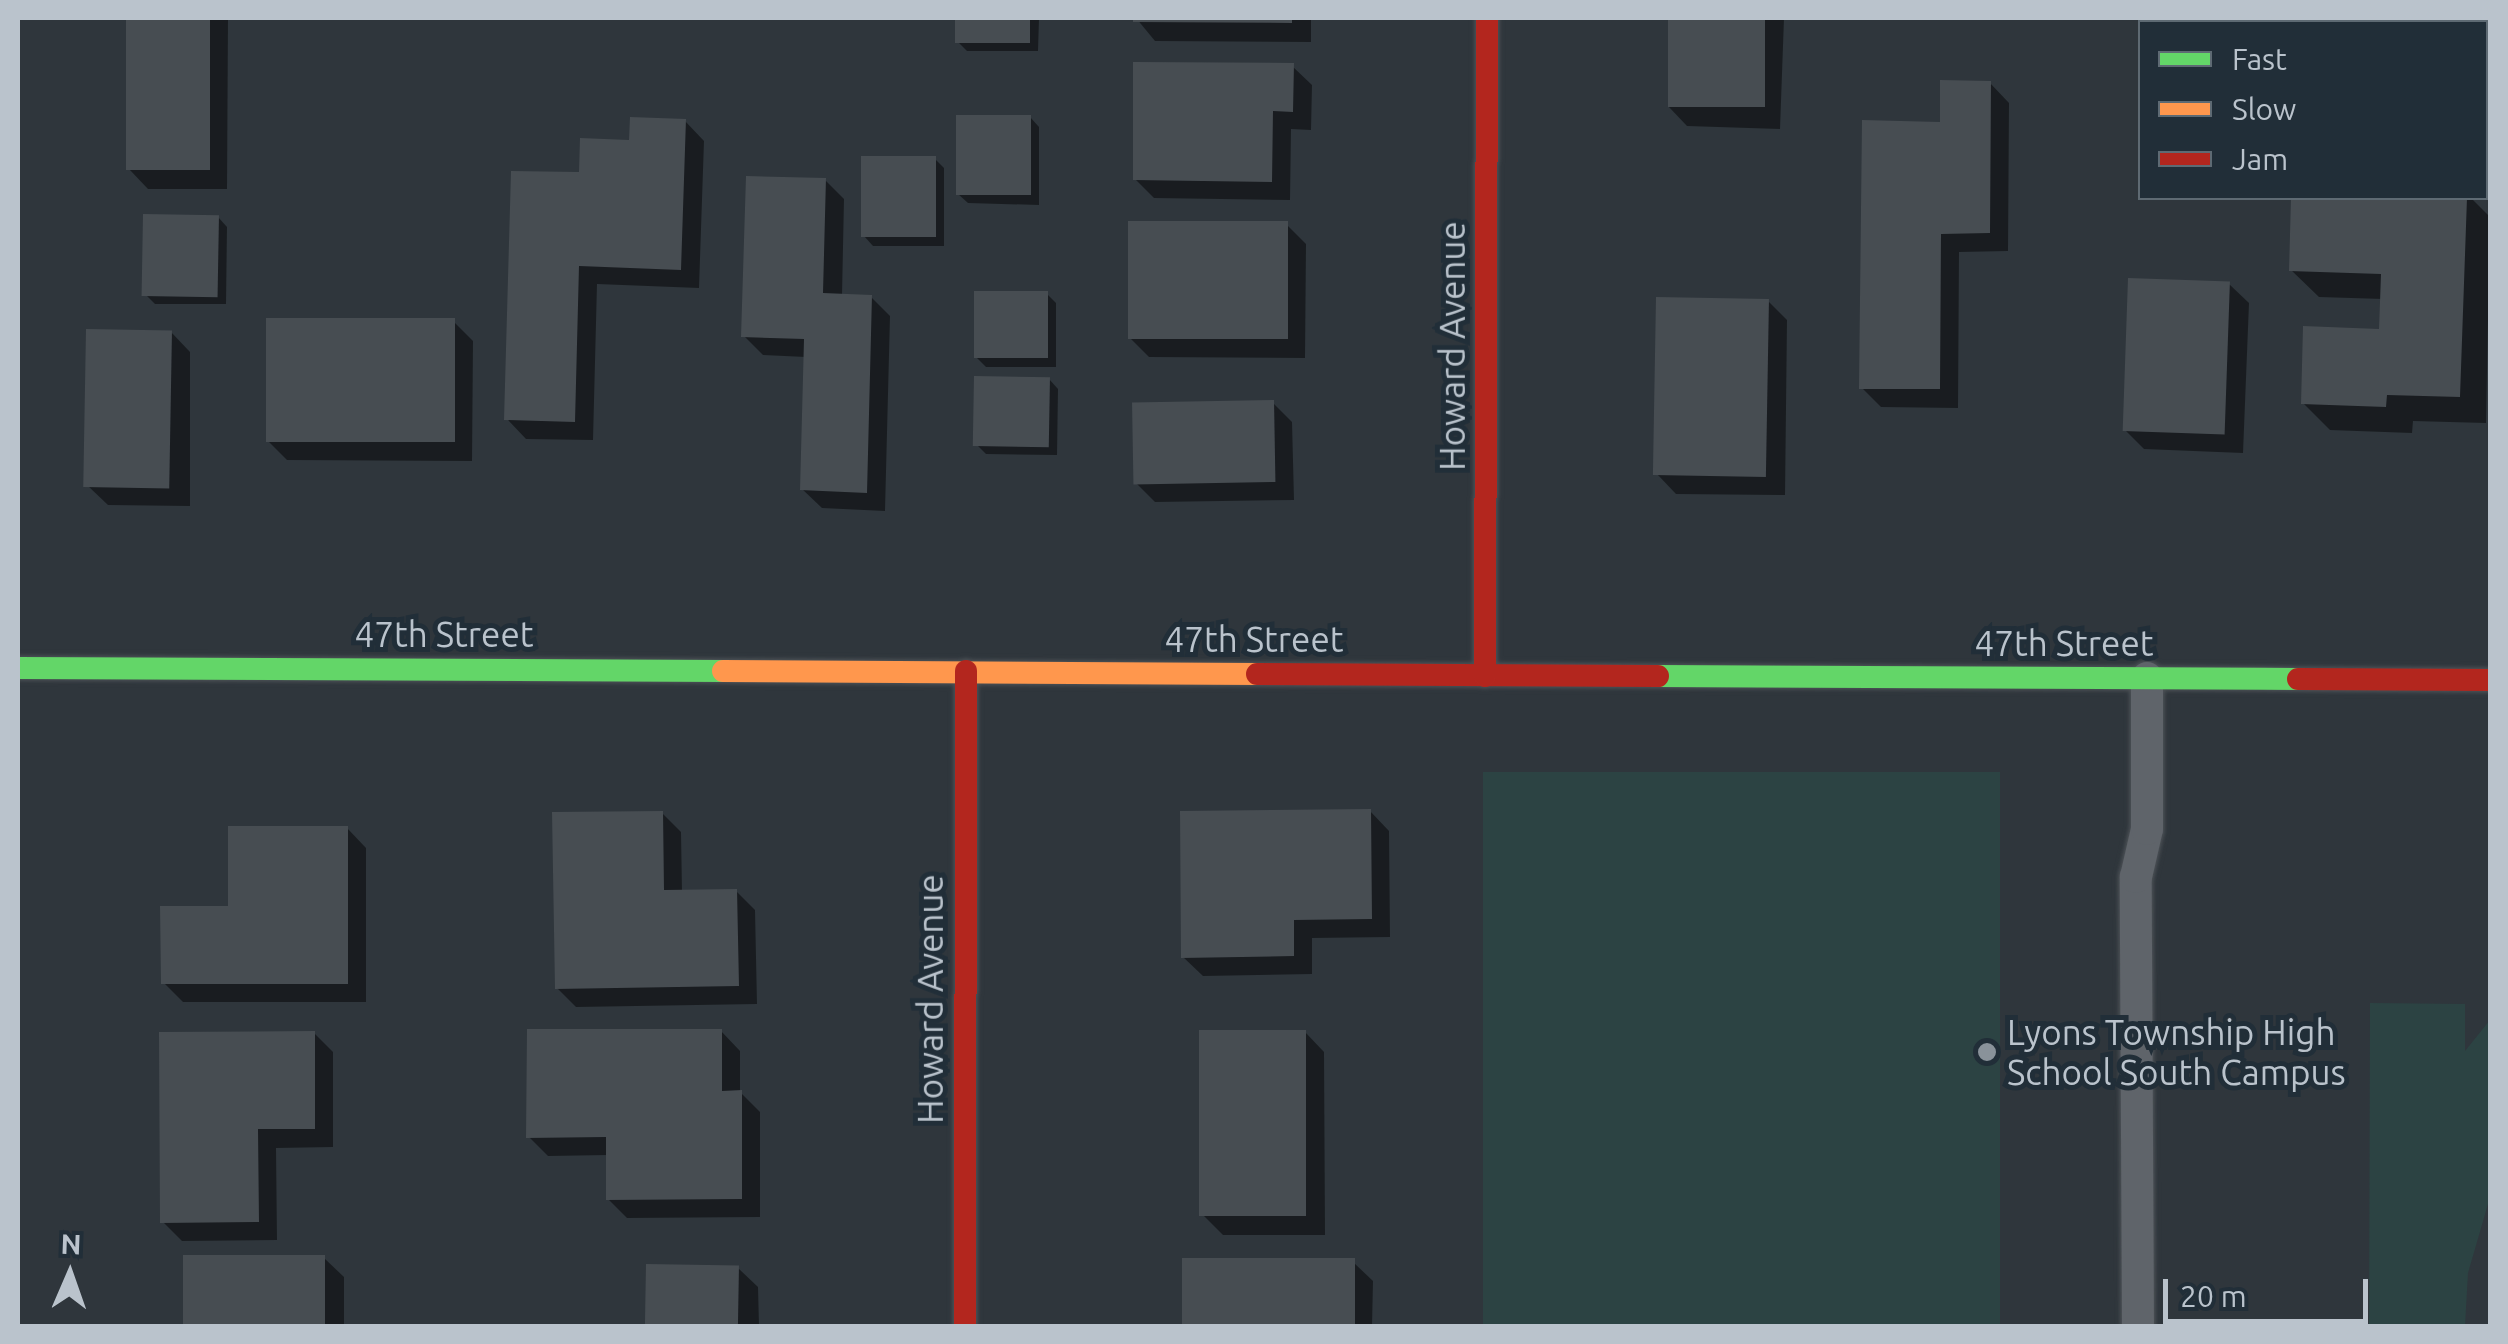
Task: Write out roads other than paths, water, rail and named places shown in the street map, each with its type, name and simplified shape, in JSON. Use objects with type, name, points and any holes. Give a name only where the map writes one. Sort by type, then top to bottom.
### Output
[{"type":"main road","name":"Howard Avenue","points":[[1485,676],[1487,18]]},
{"type":"main road","name":"47th Street","points":[[18,668],[2490,680]]},
{"type":"main road","name":"Howard Avenue","points":[[965,1326],[966,671]]},
{"type":"lane","points":[[2138,1326],[2136,877],[2147,829],[2147,678]]},
{"type":"place","name":"Lyons Township High School South Campus","points":[[1987,1052]]}]
